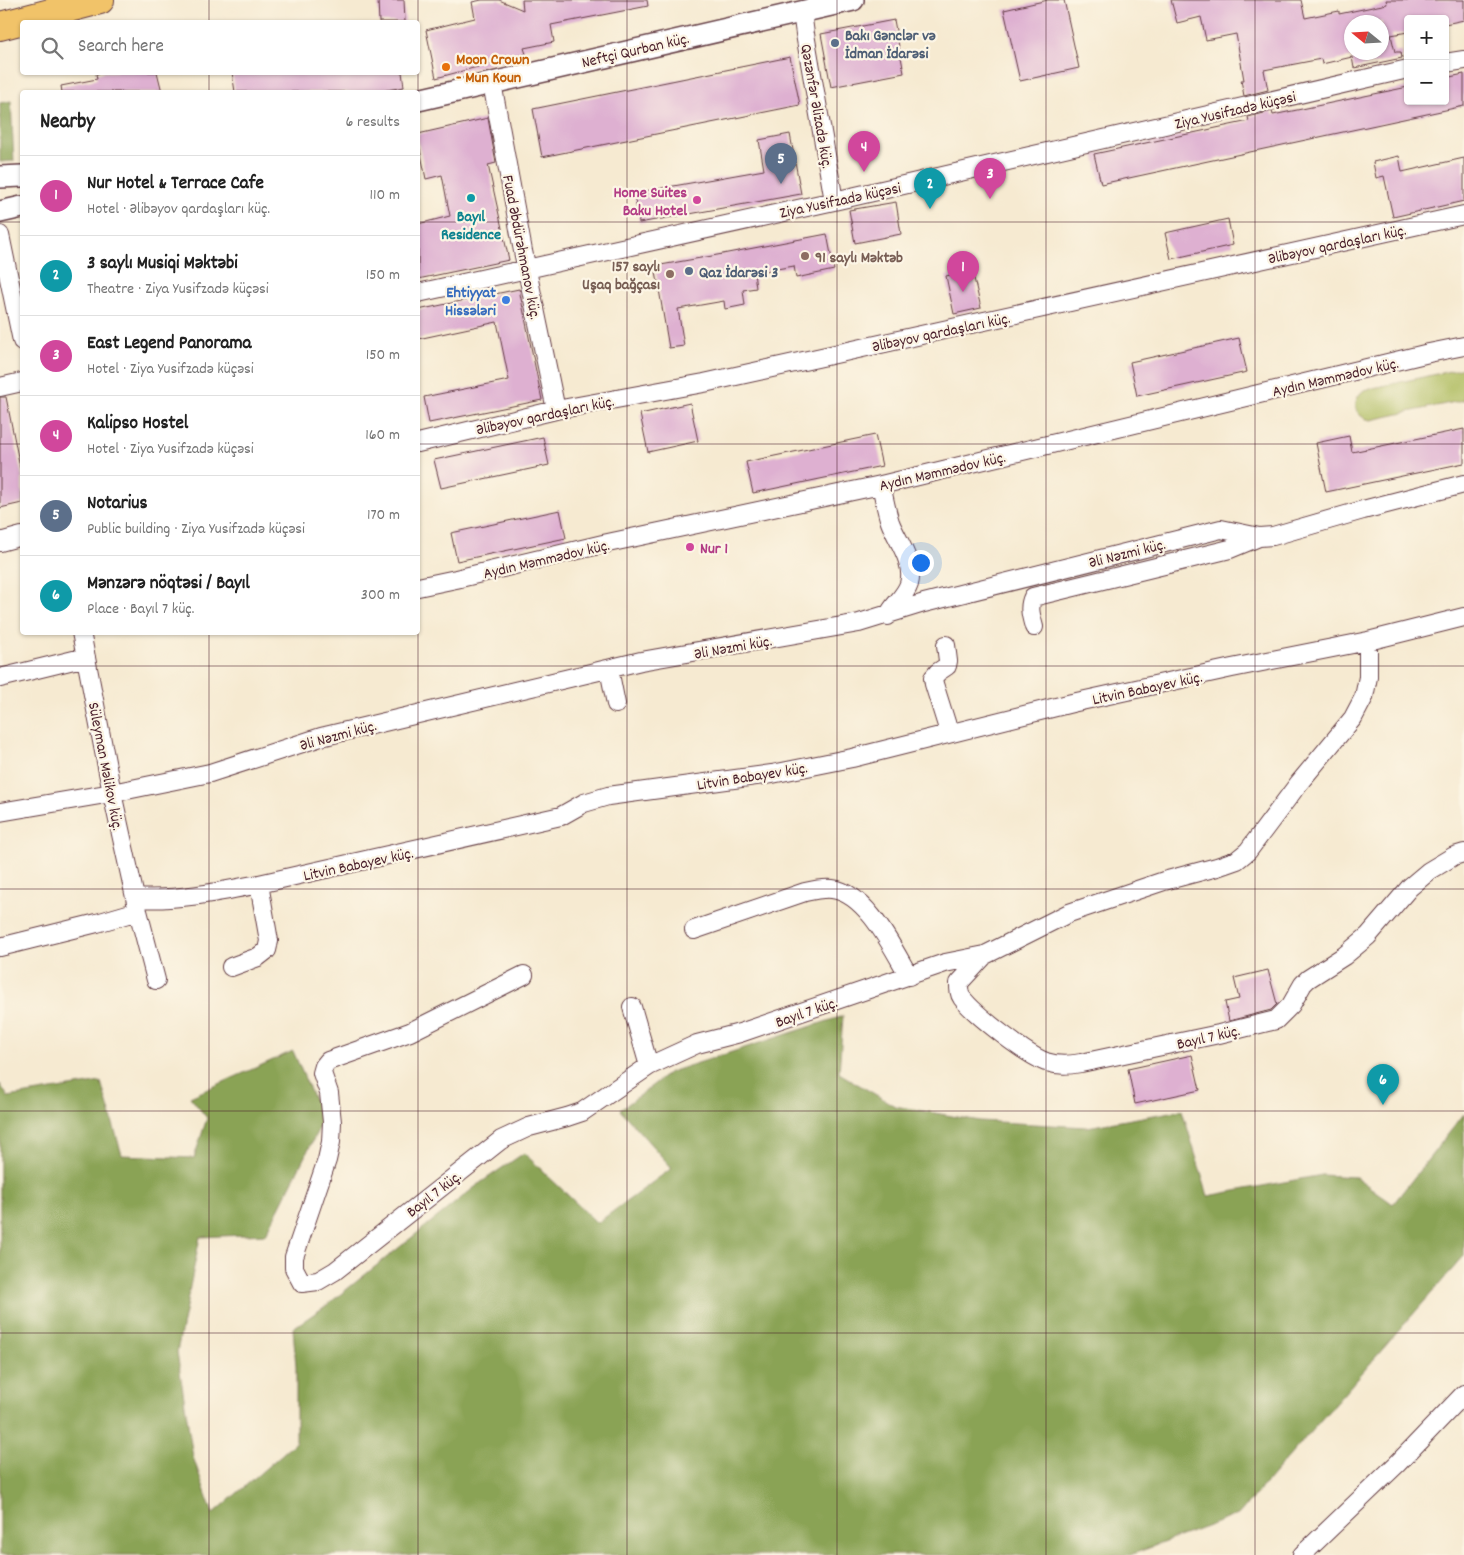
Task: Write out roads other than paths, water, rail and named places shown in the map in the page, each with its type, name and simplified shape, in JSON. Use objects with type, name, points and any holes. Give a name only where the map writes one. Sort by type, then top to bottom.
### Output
[{"type":"highway","points":[[23,20],[100,0]]},
{"type":"highway","points":[[0,26],[20,21]]},
{"type":"street","name":"Neftçi Qurban küç.","points":[[420,100],[853,0]]},
{"type":"street","name":"Qəzənfər Əlizadə küç.","points":[[802,12],[834,201]]},
{"type":"street","points":[[1449,62],[1464,60]]},
{"type":"street","name":"Ziya Yusifzadə küçəsi","points":[[420,293],[834,201],[1404,70]]},
{"type":"street","name":"Fuad Əbdürəhmanov küç.","points":[[492,83],[556,410]]},
{"type":"street","points":[[0,178],[20,176]]},
{"type":"street","points":[[0,212],[20,207]]},
{"type":"street","name":"Əlibəyov qardaşları küç.","points":[[420,443],[556,410],[704,383],[1464,215]]},
{"type":"street","points":[[0,235],[20,330]]},
{"type":"street","name":"Aydın Məmmədov küç.","points":[[420,587],[602,544],[881,485],[1464,346]]},
{"type":"street","points":[[0,387],[20,382]]},
{"type":"street","name":"Əli Nəzmi küç.","points":[[0,812],[112,793],[210,773],[321,737],[609,669],[841,627],[888,616],[924,603],[1221,529],[1259,537],[1273,536],[1464,484]]},
{"type":"street","points":[[881,485],[890,522],[910,567],[910,582],[906,593],[891,608],[888,616]]},
{"type":"street","points":[[0,542],[20,537]]},
{"type":"street","points":[[1034,627],[1030,609],[1033,597],[1230,549],[1259,537]]},
{"type":"street","name":"Litvin Babayev küç.","points":[[0,947],[97,923],[137,905],[232,890],[561,816],[584,804],[608,796],[781,772],[852,758],[949,732],[1072,703],[1368,641],[1464,617]]},
{"type":"street","name":"Süleyman Məlikov küç.","points":[[82,635],[112,793],[156,980]]},
{"type":"street","name":"Bayıl 7 küç.","points":[[524,975],[410,1032],[328,1061],[324,1066],[322,1073],[329,1093],[332,1122],[331,1142],[327,1160],[294,1257],[294,1268],[302,1283],[318,1281],[335,1271],[501,1140],[529,1127],[582,1112],[649,1066],[697,1044],[740,1033],[945,963],[985,955],[1070,913],[1164,880],[1218,867],[1237,860],[1248,850],[1299,783],[1353,718],[1364,698],[1368,677],[1368,641]]},
{"type":"street","points":[[946,645],[947,666],[933,678],[949,732]]},
{"type":"street","points":[[0,678],[86,657]]},
{"type":"street","points":[[609,669],[616,704]]},
{"type":"street","name":"Bayıl 7 küç.","points":[[985,955],[959,983],[958,990],[961,997],[976,1012],[1023,1048],[1046,1061],[1065,1066],[1219,1034],[1276,1020],[1291,1004],[1308,979],[1344,956],[1368,936],[1410,887],[1429,870],[1454,856],[1464,853]]},
{"type":"street","points":[[231,967],[258,957],[267,950],[269,941],[259,884]]},
{"type":"street","points":[[694,930],[805,892],[823,888],[833,889],[846,892],[870,914],[909,976]]},
{"type":"street","points":[[632,1007],[649,1066]]},
{"type":"street","points":[[1302,1555],[1397,1464],[1464,1394]]},
{"type":"place","name":"Bakı Gənclər və İdman İdarəsi","points":[[835,43]]},
{"type":"place","name":"Moon Crown - Mun Koun","points":[[446,67]]},
{"type":"place","name":"Kalipso Hostel","points":[[864,172]]},
{"type":"place","name":"Notarius","points":[[781,184]]},
{"type":"place","name":"Bayıl Residence","points":[[471,198]]},
{"type":"place","name":"East Legend Panorama","points":[[990,199]]},
{"type":"place","name":"Home Suites Baku Hotel","points":[[697,200]]},
{"type":"place","name":"3 saylı Musiqi Məktəbi","points":[[930,209]]},
{"type":"place","name":"91 saylı Məktəb","points":[[805,256]]},
{"type":"place","name":"Qaz İdarəsi 3","points":[[689,271]]},
{"type":"place","name":"157 saylı Uşaq bağçası","points":[[670,274]]},
{"type":"place","name":"Nur Hotel & Terrace Cafe","points":[[963,292]]},
{"type":"place","name":"Ehtiyyat Hissələri","points":[[506,300]]},
{"type":"place","name":"Nur 1","points":[[690,547]]},
{"type":"place","name":"Mənzərə nöqtəsi / Bayıl","points":[[1383,1105]]}]
